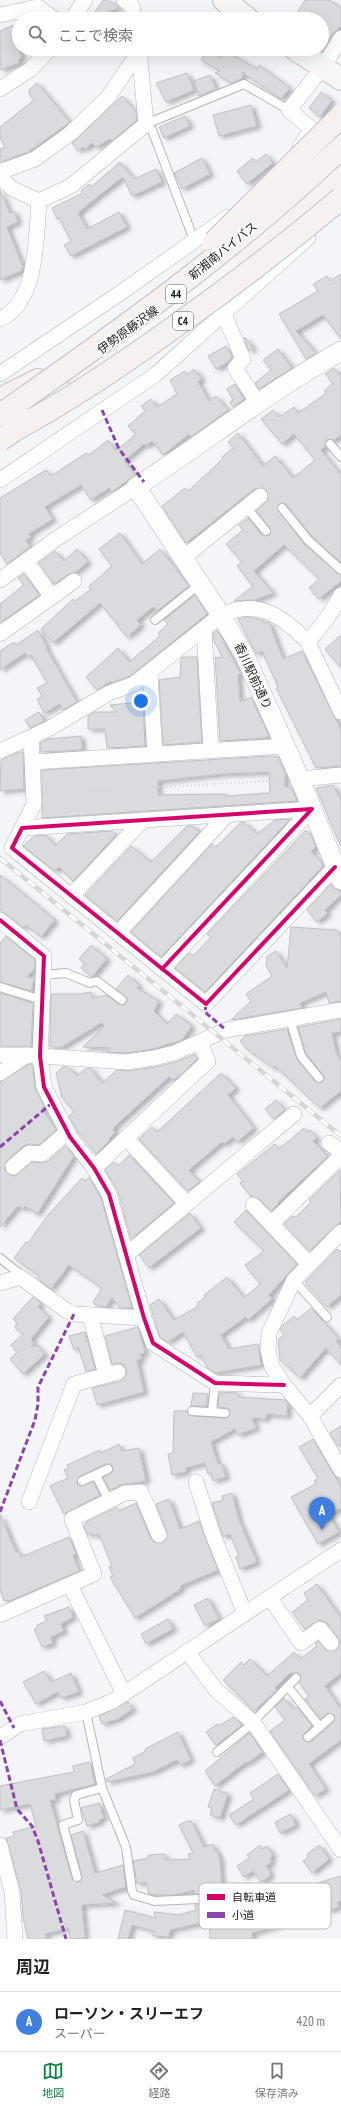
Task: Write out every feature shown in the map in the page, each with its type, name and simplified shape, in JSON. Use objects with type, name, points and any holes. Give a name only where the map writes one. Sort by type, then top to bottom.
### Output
[{"type":"highway","name":"C4","points":[[107,348],[341,116]]},
{"type":"highway","name":"新湘南バイパス","points":[[0,415],[107,348],[231,246],[341,148]]},
{"type":"highway","name":"新湘南バイパス","points":[[4,430],[94,376],[246,259],[341,176]]},
{"type":"highway","name":"C4","points":[[4,430],[60,405],[193,314],[265,260],[341,198]]},
{"type":"highway","points":[[0,399],[107,348]]},
{"type":"highway","points":[[0,450],[107,348]]},
{"type":"main road","points":[[224,0],[239,12]]},
{"type":"main road","points":[[306,56],[341,79]]},
{"type":"main road","name":"伊勢原藤沢線","points":[[4,430],[247,238],[341,154]]},
{"type":"main road","name":"伊勢原藤沢線","points":[[107,348],[232,264],[341,171]]},
{"type":"street","points":[[77,12],[85,0]]},
{"type":"street","points":[[124,0],[132,6],[133,12]]},
{"type":"street","points":[[14,12],[38,7],[45,12]]},
{"type":"street","points":[[0,15],[12,12]]},
{"type":"street","points":[[0,374],[228,217],[308,137],[311,131],[309,127],[288,110],[323,67],[341,38]]},
{"type":"street","points":[[0,89],[30,68],[43,56]]},
{"type":"street","points":[[0,172],[35,159],[71,133],[108,97],[136,56]]},
{"type":"street","points":[[39,201],[71,186],[146,124],[139,56]]},
{"type":"street","points":[[0,176],[11,188],[39,201]]},
{"type":"street","points":[[0,319],[7,316],[19,303],[32,274],[39,201]]},
{"type":"street","points":[[0,480],[155,374],[341,208]]},
{"type":"street","points":[[228,217],[247,238]]},
{"type":"street","points":[[224,314],[243,359],[235,368],[259,405]]},
{"type":"street","points":[[0,580],[26,560],[341,351]]},
{"type":"street","name":"香川駅前通り","points":[[136,487],[221,615],[245,656],[300,779],[338,873]]},
{"type":"street","points":[[183,558],[260,496]]},
{"type":"street","points":[[26,560],[52,597]]},
{"type":"street","points":[[0,634],[74,581]]},
{"type":"street","points":[[308,642],[328,617],[341,595]]},
{"type":"street","points":[[0,751],[50,728],[110,693],[134,684],[150,673],[221,615],[233,610],[252,608],[272,613],[292,626],[308,642],[341,712]]},
{"type":"street","points":[[204,629],[211,750]]},
{"type":"street","points":[[150,673],[155,754]]},
{"type":"street","points":[[31,737],[34,804],[12,848],[206,1004],[338,873]]},
{"type":"street","points":[[33,762],[285,746]]},
{"type":"street","points":[[300,779],[341,775]]},
{"type":"street","points":[[22,828],[312,809]]},
{"type":"street","points":[[162,969],[312,809]]},
{"type":"street","points":[[118,933],[228,814]]},
{"type":"street","points":[[71,896],[143,820]]},
{"type":"street","points":[[0,920],[44,956],[42,1000],[33,1055],[44,1087],[67,1132],[94,1168],[109,1194],[144,1318],[153,1343],[216,1383],[284,1385]]},
{"type":"street","points":[[0,1055],[33,1055],[126,1062],[154,1058],[200,1042],[226,1030],[341,1010]]},
{"type":"street","points":[[94,1168],[208,1061],[200,1042]]},
{"type":"street","points":[[0,1073],[33,1055]]},
{"type":"street","points":[[126,1255],[294,1114]]},
{"type":"street","points":[[13,1167],[29,1153],[42,1154],[67,1132]]},
{"type":"street","points":[[126,1138],[187,1204]]},
{"type":"street","points":[[271,1224],[341,1156]]},
{"type":"street","points":[[253,1205],[309,1264]]},
{"type":"street","points":[[341,1232],[294,1280],[269,1332],[268,1350],[272,1367],[284,1385],[310,1416],[341,1470]]},
{"type":"street","points":[[0,1283],[20,1277],[68,1311],[90,1315],[144,1318]]},
{"type":"street","points":[[29,1502],[74,1384],[112,1373],[90,1315]]},
{"type":"street","points":[[310,1416],[341,1385]]},
{"type":"street","points":[[196,1482],[213,1535],[245,1614]]},
{"type":"street","points":[[0,1615],[94,1574],[72,1519],[125,1493],[141,1492],[159,1535]]},
{"type":"street","points":[[0,1737],[20,1724],[29,1721],[86,1712],[113,1702],[187,1651],[270,1598],[341,1550]]},
{"type":"street","points":[[70,1585],[124,1694]]},
{"type":"street","points":[[270,1598],[302,1643],[320,1628],[331,1643]]},
{"type":"street","points":[[187,1651],[216,1690],[252,1722],[341,1850]]},
{"type":"street","points":[[0,1844],[12,1892],[15,1939]]},
{"type":"lane","points":[[194,240],[152,130],[146,124],[244,84],[288,110]]},
{"type":"lane","points":[[330,444],[341,457]]},
{"type":"lane","points":[[246,507],[266,531]]},
{"type":"lane","points":[[282,508],[308,540],[341,570]]},
{"type":"lane","points":[[155,620],[200,584]]},
{"type":"lane","points":[[43,975],[66,973],[90,983],[97,981],[122,1000]]},
{"type":"lane","points":[[0,987],[42,1000]]},
{"type":"lane","points":[[290,1019],[301,1056],[319,1078]]},
{"type":"lane","points":[[0,1258],[20,1274],[20,1277]]},
{"type":"lane","points":[[294,1280],[327,1317]]},
{"type":"lane","points":[[212,1412],[216,1383]]},
{"type":"lane","points":[[192,1411],[225,1413]]},
{"type":"lane","points":[[82,1481],[108,1469]]},
{"type":"lane","points":[[96,1475],[108,1502]]},
{"type":"lane","points":[[217,1752],[252,1722],[296,1678]]},
{"type":"lane","points":[[288,1687],[320,1727]]},
{"type":"lane","points":[[86,1712],[102,1788],[126,1847],[132,1891],[134,1894],[155,1901],[199,1899]]},
{"type":"lane","points":[[308,1737],[330,1718]]},
{"type":"lane","points":[[77,1877],[63,1825],[78,1820],[74,1800],[76,1794],[102,1788]]},
{"type":"path","points":[[34,795],[300,779]]},
{"type":"building","points":[[103,0],[108,0],[119,8],[108,12],[95,12]]},
{"type":"building","points":[[305,0],[329,0],[341,8],[341,26],[333,33],[329,40],[329,12],[297,12]]},
{"type":"building","points":[[12,26],[12,56],[21,56],[22,58],[19,59],[19,63],[0,70],[0,31]]},
{"type":"building","points":[[203,56],[218,56],[221,58],[222,56],[234,56],[257,69],[259,65],[290,88],[281,99],[242,72],[243,76],[241,79],[232,83],[215,73],[220,71],[201,60]]},
{"type":"building","points":[[187,73],[194,90],[166,102],[156,83]]},
{"type":"building","points":[[210,75],[216,89],[199,96],[194,81]]},
{"type":"building","points":[[37,83],[70,122],[28,152],[0,162],[0,149],[5,147],[0,138],[0,127],[34,100],[29,94],[29,90]]},
{"type":"building","points":[[321,92],[332,100],[320,117],[309,108]]},
{"type":"building","points":[[122,96],[136,112],[137,120],[112,141],[110,139],[96,147],[92,143],[85,149],[83,147],[78,151],[72,143]]},
{"type":"building","points":[[251,105],[257,126],[219,136],[213,115]]},
{"type":"building","points":[[185,116],[190,126],[164,138],[159,127]]},
{"type":"building","points":[[266,154],[273,163],[247,184],[237,171],[253,158],[256,162]]},
{"type":"building","points":[[202,158],[210,174],[182,189],[174,173]]},
{"type":"building","points":[[120,162],[134,179],[156,169],[162,182],[132,196],[123,177],[101,194],[78,213],[87,229],[119,212],[127,227],[71,256],[64,245],[71,241],[52,208],[83,193],[81,191],[89,184],[91,187]]},
{"type":"building","points":[[0,190],[10,213],[14,211],[18,222],[7,227],[23,267],[21,271],[0,280]]},
{"type":"building","points":[[341,274],[341,339],[323,315],[296,331],[316,353],[306,359],[279,314],[318,291],[313,284],[327,276],[330,281]]},
{"type":"building","points":[[245,337],[253,348],[249,351],[244,338]]},
{"type":"building","points":[[226,346],[232,357],[228,362],[216,369],[208,356]]},
{"type":"building","points":[[278,349],[292,368],[259,389],[255,383],[271,370],[263,360]]},
{"type":"building","points":[[334,368],[341,377],[341,435],[334,440],[327,440],[325,447],[321,450],[341,475],[341,563],[312,536],[286,504],[281,503],[277,508],[304,544],[341,575],[341,581],[319,599],[309,588],[319,579],[284,545],[254,571],[273,593],[255,600],[234,601],[253,586],[237,566],[242,562],[226,544],[243,530],[239,525],[248,518],[262,535],[270,535],[270,528],[256,511],[268,500],[267,491],[263,488],[254,489],[186,543],[162,506],[185,488],[188,491],[211,470],[223,458],[222,457],[233,448],[228,442],[238,433],[263,466],[275,456],[293,478],[315,460],[294,434],[282,444],[261,419],[273,410],[279,417],[294,407],[298,413],[325,394],[325,390],[333,383],[325,374]]},
{"type":"building","points":[[194,369],[202,379],[198,382],[209,401],[216,396],[228,410],[191,437],[189,434],[163,455],[152,441],[146,446],[144,444],[124,461],[135,475],[112,492],[109,488],[91,500],[81,485],[45,507],[53,519],[29,534],[31,537],[26,540],[30,547],[7,564],[0,553],[0,498],[46,470],[51,476],[86,453],[89,455],[108,440],[116,451],[136,434],[128,426],[145,411],[141,406],[151,399],[157,407],[177,394],[170,380],[185,371],[187,375]]},
{"type":"building","points":[[235,384],[244,399],[233,407],[230,402],[233,400],[227,389]]},
{"type":"building","points":[[120,533],[142,564],[160,549],[189,586],[157,611],[153,607],[137,620],[141,625],[127,637],[100,603],[53,643],[41,629],[73,599],[75,601],[91,589],[89,586],[112,566],[99,549]]},
{"type":"building","points":[[77,549],[88,562],[76,572],[69,574],[54,584],[39,563],[55,551],[64,561]]},
{"type":"building","points":[[24,574],[39,595],[0,623],[0,604],[24,585],[18,578]]},
{"type":"building","points":[[195,595],[207,614],[130,676],[111,683],[111,681],[97,690],[86,677],[118,648],[129,662],[160,636],[158,633],[168,624],[164,620]]},
{"type":"building","points":[[247,617],[263,620],[264,623],[269,622],[283,659],[302,651],[341,730],[341,766],[316,768],[276,688],[278,687],[262,651],[256,654],[238,619]]},
{"type":"building","points":[[38,630],[47,647],[46,648],[77,702],[63,710],[60,704],[44,713],[37,699],[42,696],[37,688],[47,683],[31,655],[28,657],[25,653],[0,670],[0,651],[14,642],[16,645]]},
{"type":"building","points":[[217,630],[241,674],[238,674],[240,702],[251,697],[269,736],[264,738],[220,741],[215,657],[223,658],[214,641],[213,633]]},
{"type":"building","points":[[341,635],[341,668],[325,649]]},
{"type":"building","points":[[197,657],[202,742],[163,745],[159,680],[180,677],[181,658]]},
{"type":"building","points":[[143,702],[145,746],[107,748],[105,729],[88,729],[88,716],[95,712],[116,712],[110,705]]},
{"type":"building","points":[[39,712],[44,721],[30,728],[25,720]]},
{"type":"building","points":[[81,736],[82,750],[41,752],[40,743],[48,739]]},
{"type":"building","points":[[19,752],[23,752],[24,789],[0,791],[1,760]]},
{"type":"building","points":[[271,756],[278,757],[285,772],[285,787],[291,787],[297,801],[42,818],[42,770]],"holes":[[[269,772],[270,793],[226,796],[226,794],[158,795],[158,781],[221,774]]]},
{"type":"building","points":[[333,785],[341,801],[341,847],[316,788]]},
{"type":"building","points":[[290,819],[161,957],[131,932],[212,844],[216,847],[240,823],[244,822],[257,834],[275,820]]},
{"type":"building","points":[[187,826],[193,826],[199,832],[117,921],[85,895],[131,846],[151,862]]},
{"type":"building","points":[[306,830],[311,835],[316,847],[311,852],[322,862],[323,866],[205,992],[175,968],[189,953],[193,956],[211,937],[207,934]]},
{"type":"building","points":[[112,831],[116,835],[73,881],[59,867],[55,871],[23,846],[34,836],[46,835],[55,846],[67,834]]},
{"type":"building","points":[[0,875],[55,920],[41,937],[26,925],[24,928],[0,910]]},
{"type":"building","points":[[331,884],[335,889],[341,891],[341,895],[325,910],[328,913],[317,922],[307,910]]},
{"type":"building","points":[[291,927],[336,930],[341,937],[341,1001],[329,1003],[326,992],[300,1003],[302,1008],[231,1020],[251,1001],[246,994],[272,976],[266,965],[267,956],[276,951],[287,968]]},
{"type":"building","points":[[6,936],[35,960],[35,968],[27,977],[34,978],[31,991],[0,982],[0,943]]},
{"type":"building","points":[[91,945],[107,959],[92,977],[81,968],[85,963],[79,959]]},
{"type":"building","points":[[128,975],[139,985],[137,988],[159,1001],[154,1011],[167,1024],[176,1014],[192,1026],[182,1040],[152,1049],[126,1053],[106,1052],[111,1048],[83,1047],[104,1026],[101,1023],[62,1047],[50,1047],[51,994],[80,994],[91,992],[92,998],[106,995],[119,1004],[124,1005],[127,998],[116,989]]},
{"type":"building","points":[[0,993],[33,1003],[31,1046],[0,1046]]},
{"type":"building","points":[[341,1019],[341,1032],[332,1033],[336,1052],[341,1062],[341,1091],[320,1108],[275,1066],[273,1068],[247,1049],[240,1041],[245,1036],[287,1029],[297,1059],[315,1081],[320,1083],[324,1080],[324,1077],[306,1053],[298,1027]]},
{"type":"building","points":[[195,1054],[197,1059],[182,1074],[172,1080],[169,1077],[115,1126],[113,1130],[115,1133],[96,1154],[78,1132],[69,1116],[74,1111],[62,1098],[56,1073],[63,1067],[68,1067],[77,1076],[86,1068],[90,1068],[102,1083],[117,1070],[127,1071],[156,1067],[176,1062]]},
{"type":"building","points":[[29,1064],[32,1064],[35,1088],[44,1106],[42,1108],[56,1130],[39,1145],[29,1144],[23,1146],[7,1161],[4,1169],[10,1175],[15,1176],[32,1162],[42,1163],[48,1161],[65,1146],[74,1156],[37,1214],[25,1206],[24,1209],[18,1206],[0,1227],[0,1082]]},
{"type":"building","points":[[221,1073],[236,1088],[228,1095],[254,1128],[237,1142],[233,1137],[224,1144],[222,1142],[189,1170],[199,1182],[188,1191],[139,1139],[152,1127],[157,1132]]},
{"type":"building","points":[[276,1100],[285,1110],[274,1119],[265,1109]]},
{"type":"building","points":[[304,1128],[308,1132],[310,1130],[317,1138],[313,1141],[328,1156],[278,1202],[279,1203],[271,1211],[259,1199],[251,1196],[240,1183],[243,1181],[237,1174],[275,1144],[279,1149]]},
{"type":"building","points":[[129,1155],[174,1203],[131,1239],[118,1191],[105,1170],[114,1162],[118,1166]]},
{"type":"building","points":[[340,1170],[341,1221],[309,1251],[284,1224],[292,1216],[296,1217],[311,1202],[309,1200]]},
{"type":"building","points":[[89,1177],[101,1198],[132,1307],[130,1308],[120,1308],[112,1298],[106,1307],[94,1304],[93,1302],[102,1288],[69,1265],[51,1289],[37,1278],[39,1276],[14,1258],[26,1242],[28,1243],[48,1215],[82,1178],[85,1181]]},
{"type":"building","points":[[246,1210],[297,1264],[269,1295],[272,1299],[248,1320],[246,1317],[221,1335],[229,1349],[258,1344],[261,1365],[215,1373],[207,1367],[201,1355],[197,1357],[183,1332],[168,1342],[160,1337],[150,1305],[159,1299],[174,1320],[195,1308],[198,1305],[197,1303],[205,1298],[204,1295],[227,1277],[244,1298],[260,1284],[245,1265],[264,1251],[234,1222]]},
{"type":"building","points":[[190,1213],[201,1228],[149,1268],[139,1255]]},
{"type":"building","points":[[337,1249],[341,1253],[341,1295],[327,1307],[305,1282]]},
{"type":"building","points":[[33,1297],[41,1303],[38,1307],[49,1317],[31,1339],[34,1343],[31,1347],[37,1345],[45,1354],[23,1374],[10,1359],[17,1352],[11,1345],[23,1334],[15,1328],[17,1323],[13,1319]]},
{"type":"building","points":[[311,1308],[339,1339],[336,1341],[341,1348],[341,1365],[326,1348],[300,1378],[280,1360],[278,1340],[284,1334],[280,1330],[282,1326],[294,1316],[297,1320]]},
{"type":"building","points":[[138,1327],[145,1353],[140,1354],[142,1359],[137,1360],[144,1392],[97,1405],[92,1388],[121,1381],[127,1374],[124,1365],[120,1363],[112,1364],[105,1336]]},
{"type":"building","points":[[85,1332],[87,1340],[85,1341],[88,1341],[95,1369],[86,1371],[78,1347],[74,1350],[69,1336]]},
{"type":"building","points":[[220,1392],[238,1393],[238,1397],[285,1400],[288,1403],[287,1416],[267,1414],[266,1419],[252,1418],[256,1428],[238,1435],[235,1429],[211,1442],[218,1464],[221,1463],[226,1477],[213,1481],[211,1473],[208,1474],[205,1463],[186,1468],[186,1472],[172,1475],[168,1454],[173,1453],[174,1411],[187,1411],[192,1416],[227,1418],[230,1414],[230,1410],[218,1407],[219,1394],[222,1395]]},
{"type":"building","points":[[193,1393],[208,1394],[207,1406],[191,1406]]},
{"type":"building","points":[[341,1426],[341,1444],[338,1446],[330,1433]]},
{"type":"building","points":[[313,1439],[341,1487],[341,1508],[329,1515],[339,1532],[318,1544],[291,1497],[316,1484],[314,1481],[318,1478],[299,1447]]},
{"type":"building","points":[[119,1444],[122,1451],[139,1448],[146,1481],[121,1485],[110,1490],[103,1477],[111,1474],[113,1469],[111,1464],[106,1464],[80,1476],[77,1480],[77,1484],[81,1486],[93,1482],[100,1495],[64,1514],[50,1486],[68,1478],[64,1470],[69,1468],[67,1465],[100,1450],[101,1453]]},
{"type":"building","points":[[232,1493],[239,1520],[257,1562],[240,1569],[236,1557],[239,1556],[230,1534],[223,1537],[212,1503],[223,1500],[222,1496]]},
{"type":"building","points":[[169,1499],[180,1529],[199,1521],[218,1570],[180,1586],[181,1589],[135,1618],[110,1577],[113,1576],[109,1567],[112,1566],[99,1534],[95,1536],[93,1533],[88,1535],[84,1526],[86,1522],[117,1507],[119,1511],[136,1503],[151,1539],[154,1542],[162,1543],[166,1540],[167,1532],[156,1504]]},
{"type":"building","points":[[0,1514],[16,1552],[19,1551],[21,1557],[69,1537],[76,1554],[73,1555],[79,1571],[9,1601],[4,1601],[0,1590]]},
{"type":"building","points":[[317,1584],[341,1618],[341,1673],[325,1686],[341,1709],[341,1740],[309,1764],[326,1789],[315,1796],[270,1731],[285,1720],[275,1707],[284,1698],[293,1709],[297,1707],[312,1726],[303,1735],[304,1740],[307,1742],[312,1741],[334,1722],[334,1715],[329,1713],[321,1719],[305,1699],[309,1696],[299,1683],[301,1677],[298,1673],[290,1673],[275,1688],[277,1690],[254,1711],[223,1680],[241,1662],[244,1665],[250,1659],[267,1676],[294,1652],[299,1658],[302,1658],[317,1646],[315,1644],[318,1641],[327,1651],[337,1650],[340,1641],[327,1623],[319,1620],[305,1629],[292,1612],[308,1600],[304,1593]]},
{"type":"building","points":[[208,1598],[219,1619],[205,1626],[194,1605]]},
{"type":"building","points":[[69,1607],[73,1617],[61,1624],[64,1631],[51,1637],[53,1643],[42,1647],[34,1629],[38,1627],[37,1625],[47,1621],[44,1616]]},
{"type":"building","points":[[168,1619],[173,1629],[146,1644],[141,1634]]},
{"type":"building","points":[[44,1671],[51,1682],[71,1673],[79,1692],[61,1698],[58,1692],[36,1704],[23,1682]]},
{"type":"building","points":[[128,1702],[133,1709],[118,1719],[102,1724],[99,1716]]},
{"type":"building","points":[[233,1717],[242,1725],[216,1745],[206,1732],[217,1724],[219,1726]]},
{"type":"building","points":[[65,1726],[67,1736],[44,1741],[42,1729]]},
{"type":"building","points":[[178,1732],[191,1760],[180,1765],[177,1760],[153,1772],[107,1782],[106,1779],[135,1764],[133,1758],[146,1751],[145,1749]]},
{"type":"building","points":[[250,1733],[263,1752],[247,1763],[246,1762],[215,1786],[205,1771]]},
{"type":"building","points":[[90,1762],[95,1784],[55,1794],[56,1800],[50,1800],[72,1878],[78,1882],[81,1881],[82,1876],[71,1835],[83,1831],[95,1873],[123,1865],[126,1887],[102,1895],[117,1903],[82,1905],[85,1938],[70,1939],[69,1928],[45,1934],[47,1939],[28,1939],[23,1918],[21,1890],[6,1838],[14,1836],[13,1832],[36,1826],[30,1804],[0,1810],[0,1786],[74,1772],[73,1766]]},
{"type":"building","points":[[278,1774],[289,1790],[236,1825],[229,1815],[254,1799],[250,1793]]},
{"type":"building","points":[[214,1789],[228,1794],[220,1818],[210,1815],[212,1808],[208,1807]]},
{"type":"building","points":[[99,1803],[104,1818],[99,1820],[100,1822],[87,1826],[81,1808]]},
{"type":"building","points":[[291,1814],[296,1825],[280,1833],[275,1822]]},
{"type":"building","points":[[187,1821],[191,1821],[204,1847],[213,1844],[220,1860],[221,1883],[199,1883],[199,1894],[195,1894],[194,1890],[175,1895],[149,1894],[146,1882],[137,1884],[133,1861],[148,1858],[148,1855],[165,1854],[165,1860],[190,1859],[188,1854],[193,1853],[179,1825]]},
{"type":"building","points":[[260,1845],[263,1849],[267,1846],[273,1856],[270,1859],[272,1862],[266,1866],[270,1872],[270,1876],[261,1882],[253,1871],[244,1877],[237,1866],[249,1858],[247,1855]]},
{"type":"building","points":[[320,1846],[329,1859],[312,1873],[303,1861],[308,1857],[307,1854]]},
{"type":"building","points":[[341,1876],[341,1901],[337,1902],[339,1907],[331,1910],[331,1883],[317,1883]]},
{"type":"building","points":[[195,1905],[199,1905],[199,1923],[170,1930],[169,1937],[153,1936],[154,1931],[132,1925],[128,1939],[118,1939],[125,1910],[155,1918],[154,1912],[179,1915],[196,1910]]},
{"type":"building","points":[[209,1929],[266,1929],[252,1933],[253,1939],[210,1939]]},
{"type":"railway","points":[[0,858],[341,1136]]},
{"type":"marked path","points":[[102,410],[119,449],[144,482]]},
{"type":"marked path","points":[[206,1004],[205,1012],[226,1030]]},
{"type":"marked path","points":[[0,1147],[52,1103]]},
{"type":"marked path","points":[[0,1512],[35,1420],[38,1404],[38,1387],[74,1314]]},
{"type":"marked path","points":[[0,1701],[14,1728]]},
{"type":"marked path","points":[[0,1740],[17,1809],[32,1826],[38,1841],[66,1939]]},
{"type":"cycle path","points":[[162,969],[312,809],[22,828],[12,848],[206,1004],[335,867]]},
{"type":"cycle path","points":[[0,920],[44,956],[40,1056],[44,1087],[70,1137],[94,1168],[109,1194],[144,1318],[153,1343],[215,1383],[284,1385]]},
{"type":"place","name":"ローソン・スリーエフ","points":[[322,1530]]}]
